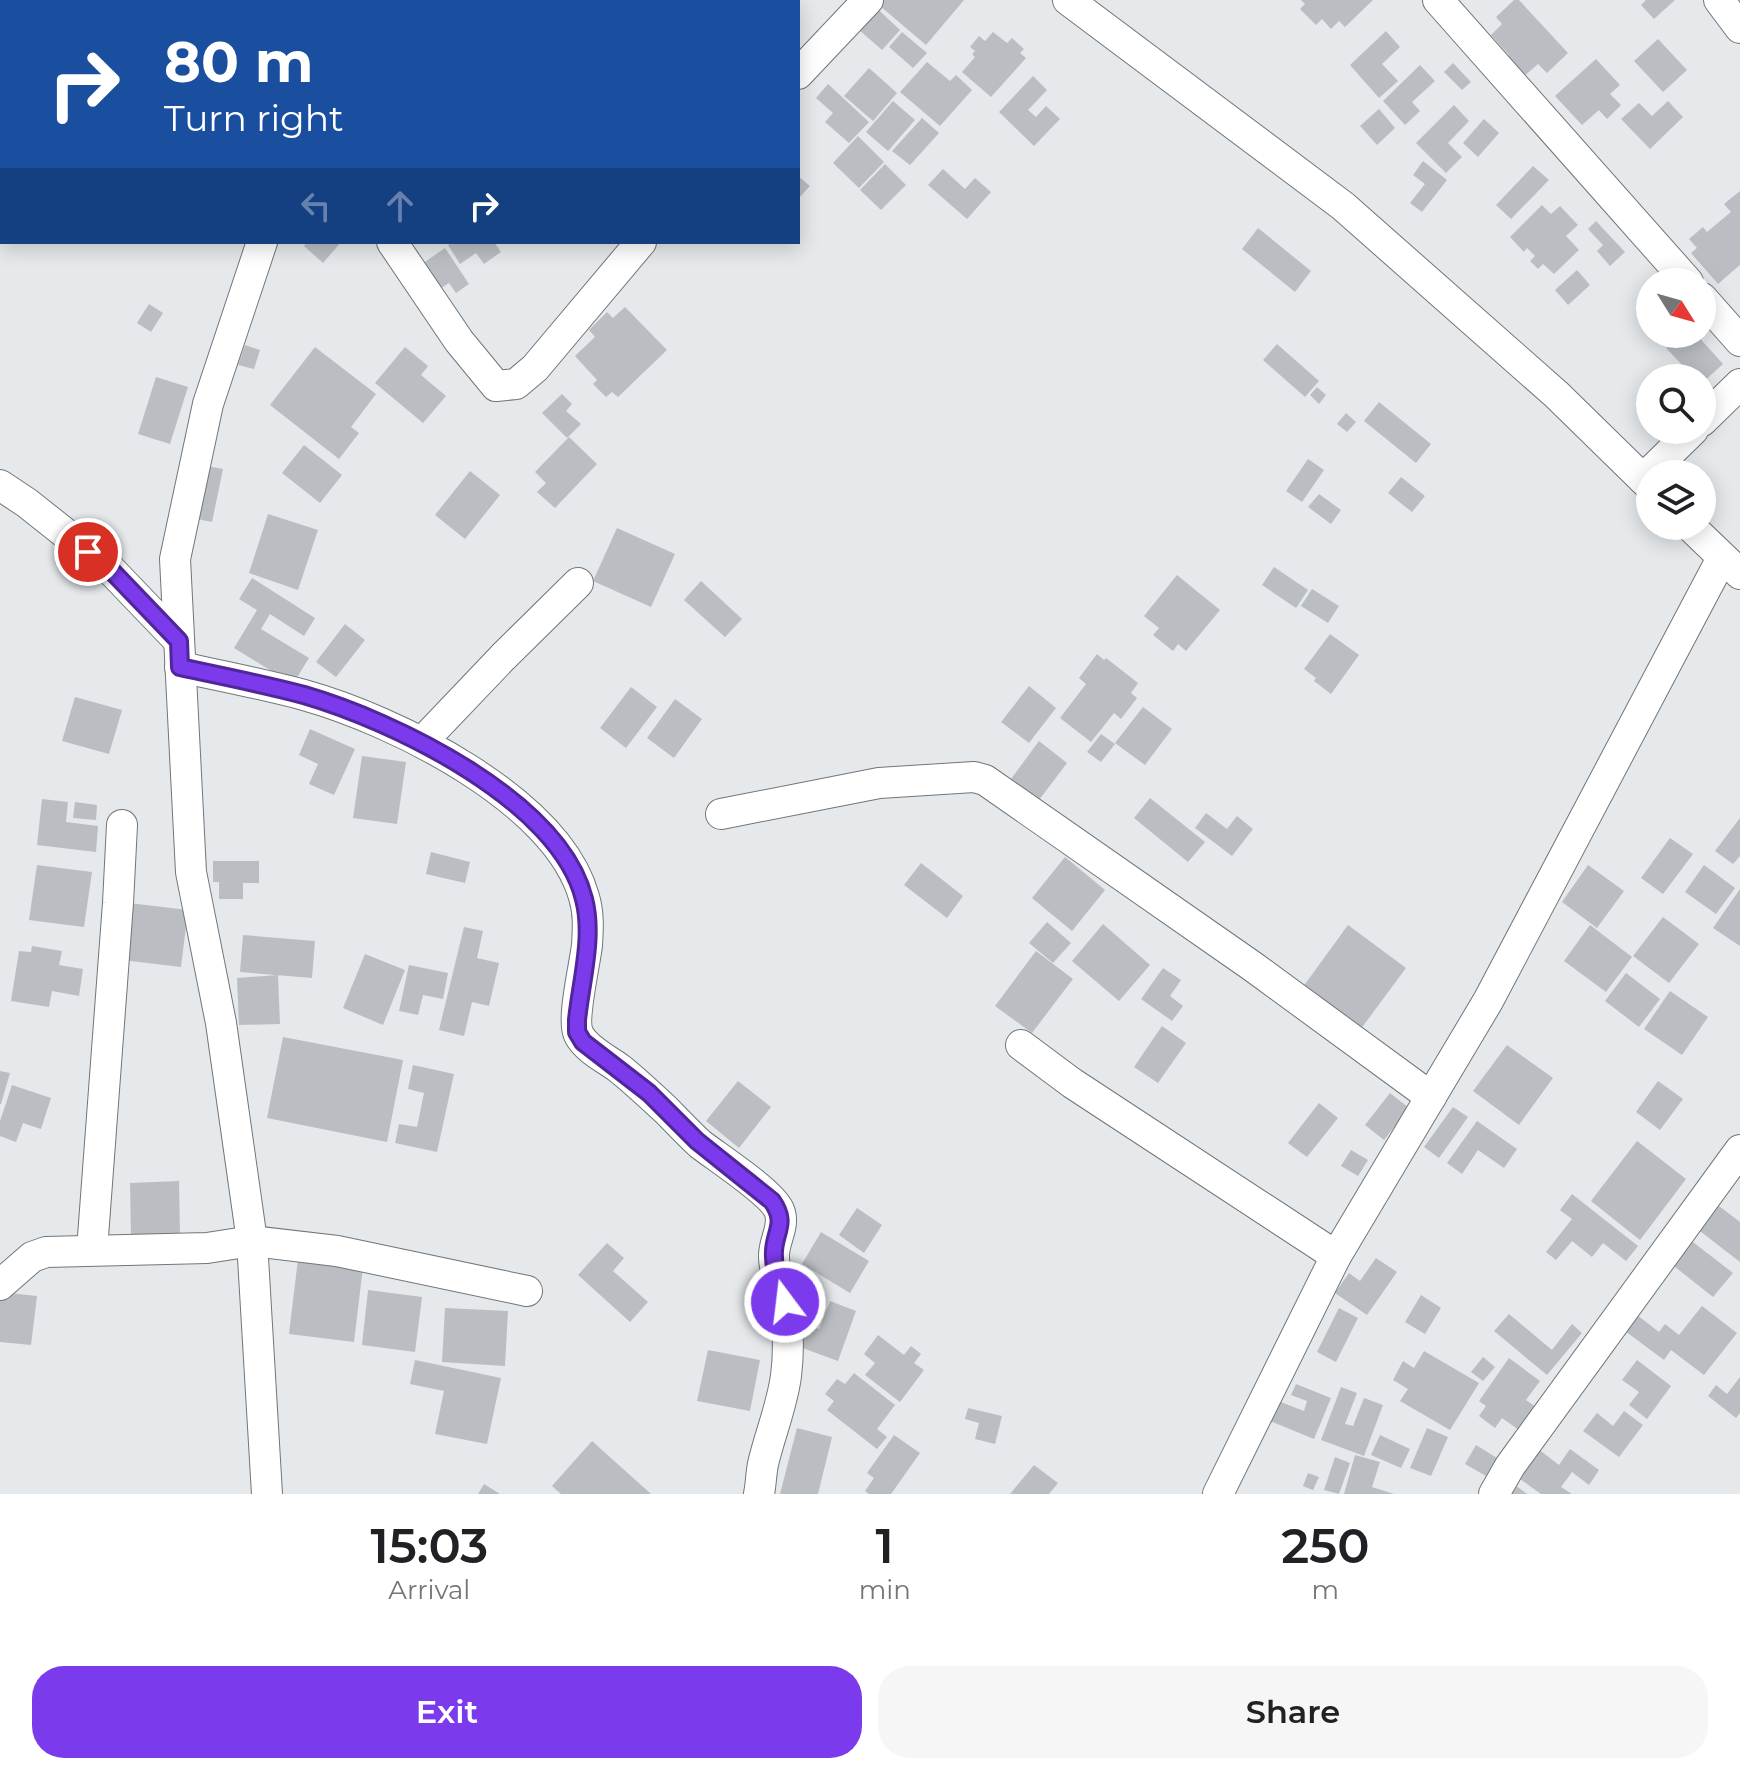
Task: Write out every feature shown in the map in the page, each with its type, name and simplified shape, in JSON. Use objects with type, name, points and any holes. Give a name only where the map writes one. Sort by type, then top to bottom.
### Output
[{"type":"street","points":[[800,72],[868,0]]},
{"type":"street","points":[[1068,0],[1343,206],[1557,395],[1636,471]]},
{"type":"street","points":[[1438,0],[1676,268]]},
{"type":"street","points":[[1719,0],[1740,28]]},
{"type":"street","points":[[261,244],[208,404],[175,559],[191,872],[221,1023],[252,1241],[267,1494]]},
{"type":"street","points":[[393,244],[459,341],[496,386],[516,384],[535,368],[639,244]]},
{"type":"street","points":[[1716,314],[1740,341]]},
{"type":"street","points":[[1716,407],[1740,384]]},
{"type":"street","points":[[1666,460],[1681,444]]},
{"type":"street","points":[[0,485],[109,568],[179,654],[305,695],[379,722],[422,742],[507,795],[547,833],[577,877],[588,915],[577,1020],[577,1032],[583,1042],[649,1093],[697,1141],[761,1191],[779,1210],[781,1222],[773,1249],[785,1302],[788,1337],[786,1375],[759,1494]]},
{"type":"street","points":[[1218,1494],[1336,1256],[1488,1001],[1731,566],[1704,540]]},
{"type":"street","points":[[422,742],[578,583]]},
{"type":"street","points":[[721,814],[879,783],[974,777],[985,780],[1252,966],[1431,1097]]},
{"type":"street","points":[[92,1250],[122,825]]},
{"type":"street","points":[[1021,1045],[1084,1091],[1336,1256]]},
{"type":"street","points":[[1494,1494],[1510,1466],[1740,1150]]},
{"type":"street","points":[[0,1285],[38,1253],[207,1248],[252,1241],[337,1251],[527,1291]]},
{"type":"building","points":[[868,0],[900,30],[882,50],[849,21]]},
{"type":"building","points":[[873,0],[964,0],[926,45]]},
{"type":"building","points":[[1301,0],[1373,0],[1345,27],[1339,21],[1331,29],[1322,19],[1316,25],[1300,9],[1305,4]]},
{"type":"building","points":[[1514,0],[1519,0],[1568,53],[1547,73],[1538,64],[1522,78],[1505,59],[1509,55],[1491,35],[1502,24],[1496,17]]},
{"type":"building","points":[[1646,0],[1675,0],[1654,19],[1641,5]]},
{"type":"building","points":[[1386,31],[1400,47],[1382,64],[1398,81],[1379,98],[1350,65]]},
{"type":"building","points":[[902,32],[927,53],[913,68],[889,47]]},
{"type":"building","points":[[993,32],[1007,43],[1012,38],[1024,49],[1020,53],[1026,58],[991,97],[962,72],[975,57],[972,54],[975,51],[970,47],[979,36],[985,41]]},
{"type":"building","points":[[1658,39],[1687,70],[1663,92],[1634,61]]},
{"type":"building","points":[[1596,59],[1620,85],[1610,94],[1621,105],[1607,119],[1599,110],[1582,125],[1555,96]]},
{"type":"building","points":[[927,62],[950,81],[956,75],[972,90],[940,126],[900,92]]},
{"type":"building","points":[[1453,63],[1471,82],[1462,90],[1444,72]]},
{"type":"building","points":[[1420,65],[1435,81],[1412,102],[1420,111],[1405,125],[1383,101]]},
{"type":"building","points":[[869,68],[897,93],[873,121],[844,96]]},
{"type":"building","points":[[1033,76],[1047,90],[1028,110],[1036,117],[1046,106],[1060,119],[1034,146],[999,112]]},
{"type":"building","points":[[828,84],[869,122],[849,143],[825,122],[833,113],[816,98]]},
{"type":"building","points":[[893,101],[915,120],[888,151],[866,132]]},
{"type":"building","points":[[1668,101],[1683,117],[1650,149],[1621,119],[1639,103],[1652,116]]},
{"type":"building","points":[[1454,105],[1469,121],[1448,143],[1462,157],[1446,173],[1416,143]]},
{"type":"building","points":[[1379,109],[1395,128],[1377,145],[1360,126]]},
{"type":"building","points":[[922,118],[939,133],[910,165],[892,151]]},
{"type":"building","points":[[1484,119],[1499,133],[1478,157],[1463,143]]},
{"type":"building","points":[[858,136],[884,162],[859,188],[833,163]]},
{"type":"building","points":[[1423,161],[1447,180],[1422,212],[1410,203],[1425,184],[1413,175]]},
{"type":"building","points":[[885,164],[906,185],[881,210],[860,190]]},
{"type":"building","points":[[1533,166],[1549,180],[1511,219],[1496,205]]},
{"type":"building","points":[[943,169],[965,189],[975,178],[991,192],[967,219],[928,185]]},
{"type":"building","points":[[800,178],[810,186],[800,197]]},
{"type":"building","points":[[1740,191],[1740,265],[1718,284],[1716,268],[1704,268],[1691,253],[1697,248],[1689,239],[1703,227],[1707,232],[1731,212],[1724,204]]},
{"type":"building","points":[[1542,205],[1551,214],[1560,206],[1578,225],[1566,236],[1579,250],[1554,274],[1543,264],[1538,269],[1530,261],[1535,256],[1527,248],[1524,252],[1510,237]]},
{"type":"building","points":[[1596,221],[1625,252],[1610,266],[1597,251],[1603,245],[1588,229]]},
{"type":"building","points":[[1258,228],[1311,271],[1295,292],[1242,249]]},
{"type":"building","points":[[306,244],[339,244],[323,263],[304,246]]},
{"type":"building","points":[[495,244],[501,252],[484,264],[476,253],[460,264],[448,245]]},
{"type":"building","points":[[445,248],[469,284],[456,293],[449,283],[437,291],[419,266]]},
{"type":"building","points":[[1577,270],[1590,285],[1568,305],[1555,290]]},
{"type":"building","points":[[149,304],[163,313],[151,332],[137,323]]},
{"type":"building","points":[[625,307],[667,350],[618,397],[612,392],[606,397],[593,384],[597,380],[575,356],[595,337],[589,330],[607,312],[613,318]]},
{"type":"building","points":[[1277,344],[1319,381],[1305,397],[1263,360]]},
{"type":"building","points":[[245,345],[260,350],[254,369],[238,365]]},
{"type":"building","points":[[315,347],[376,394],[351,427],[359,433],[339,459],[270,405]]},
{"type":"building","points":[[405,347],[428,366],[421,375],[446,396],[423,423],[375,383]]},
{"type":"building","points":[[1666,348],[1709,348],[1723,364],[1716,370],[1716,364],[1681,364]]},
{"type":"building","points":[[156,377],[188,387],[170,444],[138,434]]},
{"type":"building","points":[[1317,387],[1326,395],[1319,404],[1310,395]]},
{"type":"building","points":[[562,394],[572,404],[566,411],[581,424],[567,438],[542,413]]},
{"type":"building","points":[[1379,402],[1431,444],[1416,463],[1364,421]]},
{"type":"building","points":[[1346,413],[1356,422],[1347,432],[1337,424]]},
{"type":"building","points":[[569,437],[597,464],[555,508],[537,492],[546,483],[535,472]]},
{"type":"building","points":[[304,445],[342,475],[320,503],[282,473]]},
{"type":"building","points":[[1308,459],[1324,470],[1302,502],[1286,491]]},
{"type":"building","points":[[202,465],[223,469],[212,522],[192,518]]},
{"type":"building","points":[[470,471],[500,495],[465,539],[435,515]]},
{"type":"building","points":[[1401,477],[1425,496],[1412,512],[1388,493]]},
{"type":"building","points":[[1319,494],[1341,510],[1331,524],[1308,507]]},
{"type":"building","points":[[268,514],[318,530],[298,590],[249,573]]},
{"type":"building","points":[[617,528],[675,554],[651,607],[593,581]]},
{"type":"building","points":[[1274,567],[1308,590],[1296,608],[1262,585]]},
{"type":"building","points":[[1177,575],[1220,610],[1186,651],[1178,644],[1173,651],[1153,635],[1159,628],[1144,616]]},
{"type":"building","points":[[252,578],[315,618],[304,636],[270,614],[261,629],[309,658],[293,684],[234,648],[257,610],[239,599]]},
{"type":"building","points":[[701,581],[742,619],[725,637],[684,600]]},
{"type":"building","points":[[1312,589],[1339,606],[1328,623],[1301,606]]},
{"type":"building","points":[[345,624],[365,640],[336,677],[316,662]]},
{"type":"building","points":[[1330,634],[1359,655],[1331,694],[1304,669]]},
{"type":"building","points":[[1097,654],[1138,683],[1131,693],[1137,698],[1121,719],[1114,713],[1091,742],[1060,718],[1086,684],[1079,678]]},
{"type":"building","points":[[1029,686],[1056,708],[1029,743],[1001,722]]},
{"type":"building","points":[[631,687],[657,707],[626,748],[600,728]]},
{"type":"building","points":[[75,697],[122,710],[109,754],[62,741]]},
{"type":"building","points":[[675,699],[702,719],[674,758],[647,738]]},
{"type":"building","points":[[1143,707],[1172,729],[1145,765],[1115,743]]},
{"type":"building","points":[[310,729],[355,749],[334,795],[309,784],[318,764],[299,755]]},
{"type":"building","points":[[1101,734],[1115,744],[1101,762],[1087,752]]},
{"type":"building","points":[[1039,741],[1067,763],[1039,800],[1011,779]]},
{"type":"building","points":[[362,756],[406,762],[397,824],[353,818]]},
{"type":"building","points":[[1150,798],[1205,842],[1188,862],[1134,818]]},
{"type":"building","points":[[42,799],[68,802],[66,822],[98,826],[96,852],[37,845]]},
{"type":"building","points":[[75,802],[97,805],[96,820],[73,818]]},
{"type":"building","points":[[1206,813],[1227,829],[1237,816],[1253,829],[1232,856],[1195,828]]},
{"type":"building","points":[[1740,818],[1740,856],[1733,864],[1715,851]]},
{"type":"building","points":[[1670,838],[1693,854],[1663,894],[1641,878]]},
{"type":"building","points":[[431,852],[470,862],[465,883],[426,874]]},
{"type":"building","points":[[1065,857],[1105,890],[1072,931],[1032,898]]},
{"type":"building","points":[[213,861],[259,861],[259,883],[243,883],[243,899],[219,899],[219,882],[213,882]]},
{"type":"building","points":[[921,863],[963,896],[947,918],[904,885]]},
{"type":"building","points":[[37,865],[92,872],[84,927],[29,920]]},
{"type":"building","points":[[1588,865],[1624,891],[1597,928],[1562,902]]},
{"type":"building","points":[[1704,865],[1735,888],[1716,914],[1685,892]]},
{"type":"building","points":[[1740,889],[1740,946],[1713,928]]},
{"type":"building","points":[[129,903],[188,910],[181,967],[122,960]]},
{"type":"building","points":[[1663,917],[1699,944],[1669,983],[1633,956]]},
{"type":"building","points":[[1047,922],[1071,943],[1053,963],[1029,943]]},
{"type":"building","points":[[1103,924],[1150,965],[1119,1001],[1072,961]]},
{"type":"building","points":[[1348,925],[1406,968],[1360,1030],[1303,987]]},
{"type":"building","points":[[1590,925],[1632,957],[1606,992],[1564,961]]},
{"type":"building","points":[[464,927],[483,931],[477,958],[499,963],[489,1006],[472,1002],[464,1036],[439,1030]]},
{"type":"building","points":[[243,935],[315,941],[312,978],[240,972]]},
{"type":"building","points":[[32,946],[62,951],[59,965],[83,969],[79,996],[52,991],[49,1007],[11,1001],[19,951],[31,952]]},
{"type":"building","points":[[1036,951],[1073,979],[1032,1033],[995,1006]]},
{"type":"building","points":[[365,954],[405,970],[383,1025],[343,1008]]},
{"type":"building","points":[[409,965],[448,973],[443,999],[423,995],[418,1015],[399,1011]]},
{"type":"building","points":[[1163,968],[1181,980],[1170,996],[1183,1006],[1172,1021],[1141,999]]},
{"type":"building","points":[[1626,973],[1660,999],[1639,1027],[1605,1001]]},
{"type":"building","points":[[278,975],[280,1024],[239,1025],[237,978]]},
{"type":"building","points":[[1670,991],[1708,1017],[1682,1055],[1644,1029]]},
{"type":"building","points":[[1162,1026],[1186,1043],[1158,1083],[1134,1067]]},
{"type":"building","points":[[283,1037],[403,1060],[387,1142],[267,1118]]},
{"type":"building","points":[[1507,1045],[1553,1078],[1519,1125],[1473,1091]]},
{"type":"building","points":[[413,1065],[454,1074],[437,1152],[395,1143],[399,1124],[417,1127],[424,1093],[408,1089]]},
{"type":"building","points":[[0,1071],[10,1073],[1,1104],[0,1104]]},
{"type":"building","points":[[738,1081],[771,1107],[739,1148],[706,1121]]},
{"type":"building","points":[[1658,1081],[1683,1099],[1660,1130],[1636,1112]]},
{"type":"building","points":[[12,1085],[51,1098],[41,1129],[23,1123],[16,1142],[0,1136],[0,1121]]},
{"type":"building","points":[[1390,1093],[1409,1108],[1384,1140],[1365,1125]]},
{"type":"building","points":[[1319,1103],[1338,1118],[1307,1157],[1288,1143]]},
{"type":"building","points":[[1453,1107],[1468,1117],[1439,1158],[1424,1147]]},
{"type":"building","points":[[1477,1121],[1517,1149],[1504,1168],[1478,1150],[1462,1174],[1447,1163]]},
{"type":"building","points":[[1637,1141],[1686,1179],[1640,1240],[1591,1201]]},
{"type":"building","points":[[1351,1150],[1368,1160],[1358,1176],[1341,1166]]},
{"type":"building","points":[[179,1181],[180,1236],[131,1237],[130,1183]]},
{"type":"building","points":[[1572,1194],[1638,1246],[1626,1261],[1603,1243],[1592,1257],[1572,1241],[1556,1260],[1546,1252],[1572,1219],[1560,1210]]},
{"type":"building","points":[[1715,1203],[1740,1222],[1740,1262],[1696,1228]]},
{"type":"building","points":[[857,1208],[882,1225],[864,1253],[839,1235]]},
{"type":"building","points":[[821,1232],[869,1261],[850,1293],[802,1264]]},
{"type":"building","points":[[1689,1239],[1733,1273],[1713,1297],[1670,1263]]},
{"type":"building","points":[[607,1243],[624,1258],[613,1271],[648,1302],[630,1322],[578,1275]]},
{"type":"building","points":[[1376,1258],[1397,1272],[1367,1315],[1335,1293],[1349,1273],[1360,1281]]},
{"type":"building","points":[[298,1259],[363,1267],[354,1342],[289,1334]]},
{"type":"building","points":[[368,1290],[422,1297],[415,1352],[362,1345]]},
{"type":"building","points":[[0,1292],[37,1296],[31,1345],[0,1342]]},
{"type":"building","points":[[1421,1295],[1441,1308],[1425,1334],[1405,1322]]},
{"type":"building","points":[[830,1301],[856,1311],[838,1361],[797,1346],[805,1324],[819,1329]]},
{"type":"building","points":[[1702,1306],[1737,1333],[1704,1375],[1671,1350],[1664,1360],[1625,1331],[1637,1315],[1659,1332],[1665,1324],[1679,1335]]},
{"type":"building","points":[[445,1308],[508,1311],[505,1366],[442,1362]]},
{"type":"building","points":[[1339,1308],[1358,1318],[1336,1362],[1317,1352]]},
{"type":"building","points":[[1509,1314],[1552,1350],[1572,1324],[1582,1333],[1547,1375],[1494,1331]]},
{"type":"building","points":[[878,1335],[904,1355],[911,1346],[921,1354],[914,1363],[924,1370],[900,1402],[865,1375],[875,1363],[864,1354]]},
{"type":"building","points":[[708,1350],[760,1360],[750,1411],[697,1401]]},
{"type":"building","points":[[1424,1351],[1479,1383],[1450,1430],[1400,1401],[1408,1389],[1393,1380],[1403,1361],[1414,1368]]},
{"type":"building","points":[[1483,1357],[1495,1367],[1483,1381],[1471,1372]]},
{"type":"building","points":[[1509,1358],[1540,1381],[1526,1400],[1540,1410],[1523,1433],[1502,1418],[1495,1428],[1479,1416],[1486,1406],[1479,1401]]},
{"type":"building","points":[[415,1360],[501,1378],[487,1444],[435,1434],[444,1391],[410,1384]]},
{"type":"building","points":[[1637,1360],[1671,1386],[1647,1419],[1629,1405],[1639,1392],[1622,1380]]},
{"type":"building","points":[[854,1373],[895,1405],[877,1429],[887,1437],[877,1449],[827,1410],[834,1401],[825,1394],[837,1379],[845,1384]]},
{"type":"building","points":[[1740,1377],[1740,1413],[1736,1418],[1708,1396],[1716,1385],[1727,1394]]},
{"type":"building","points":[[1296,1384],[1331,1398],[1314,1439],[1270,1421],[1278,1401],[1304,1411],[1307,1401],[1291,1395]]},
{"type":"building","points":[[1341,1387],[1357,1393],[1345,1424],[1353,1426],[1364,1398],[1383,1405],[1364,1456],[1321,1440]]},
{"type":"building","points":[[968,1408],[1002,1416],[995,1444],[975,1439],[979,1423],[965,1419]]},
{"type":"building","points":[[1624,1411],[1643,1425],[1619,1457],[1583,1431],[1597,1413],[1613,1426]]},
{"type":"building","points":[[797,1428],[832,1437],[818,1494],[780,1494]]},
{"type":"building","points":[[1427,1428],[1448,1437],[1431,1476],[1410,1468]]},
{"type":"building","points":[[894,1435],[920,1453],[891,1494],[869,1494],[865,1491],[874,1478],[867,1473]]},
{"type":"building","points":[[1380,1435],[1410,1449],[1401,1468],[1371,1455]]},
{"type":"building","points":[[592,1441],[651,1494],[561,1494],[552,1486]]},
{"type":"building","points":[[1476,1445],[1497,1458],[1486,1476],[1465,1464]]},
{"type":"building","points":[[1533,1445],[1559,1465],[1570,1449],[1599,1470],[1589,1485],[1572,1472],[1561,1487],[1572,1494],[1541,1494],[1513,1474]]},
{"type":"building","points":[[1355,1455],[1380,1462],[1372,1487],[1394,1494],[1344,1494]]},
{"type":"building","points":[[1335,1457],[1350,1463],[1339,1494],[1324,1490]]},
{"type":"building","points":[[1034,1465],[1058,1483],[1049,1494],[1010,1494]]},
{"type":"building","points":[[1308,1473],[1319,1477],[1313,1490],[1303,1486]]},
{"type":"building","points":[[484,1484],[500,1494],[478,1494]]},
{"type":"building","points":[[1515,1485],[1527,1494],[1508,1494]]},
{"type":"route","points":[[88,552],[109,568],[179,641],[180,667],[305,695],[379,722],[422,742],[507,795],[547,833],[577,877],[588,915],[577,1032],[583,1042],[649,1093],[697,1141],[761,1191],[779,1210],[781,1222],[773,1249],[785,1302]]}]
